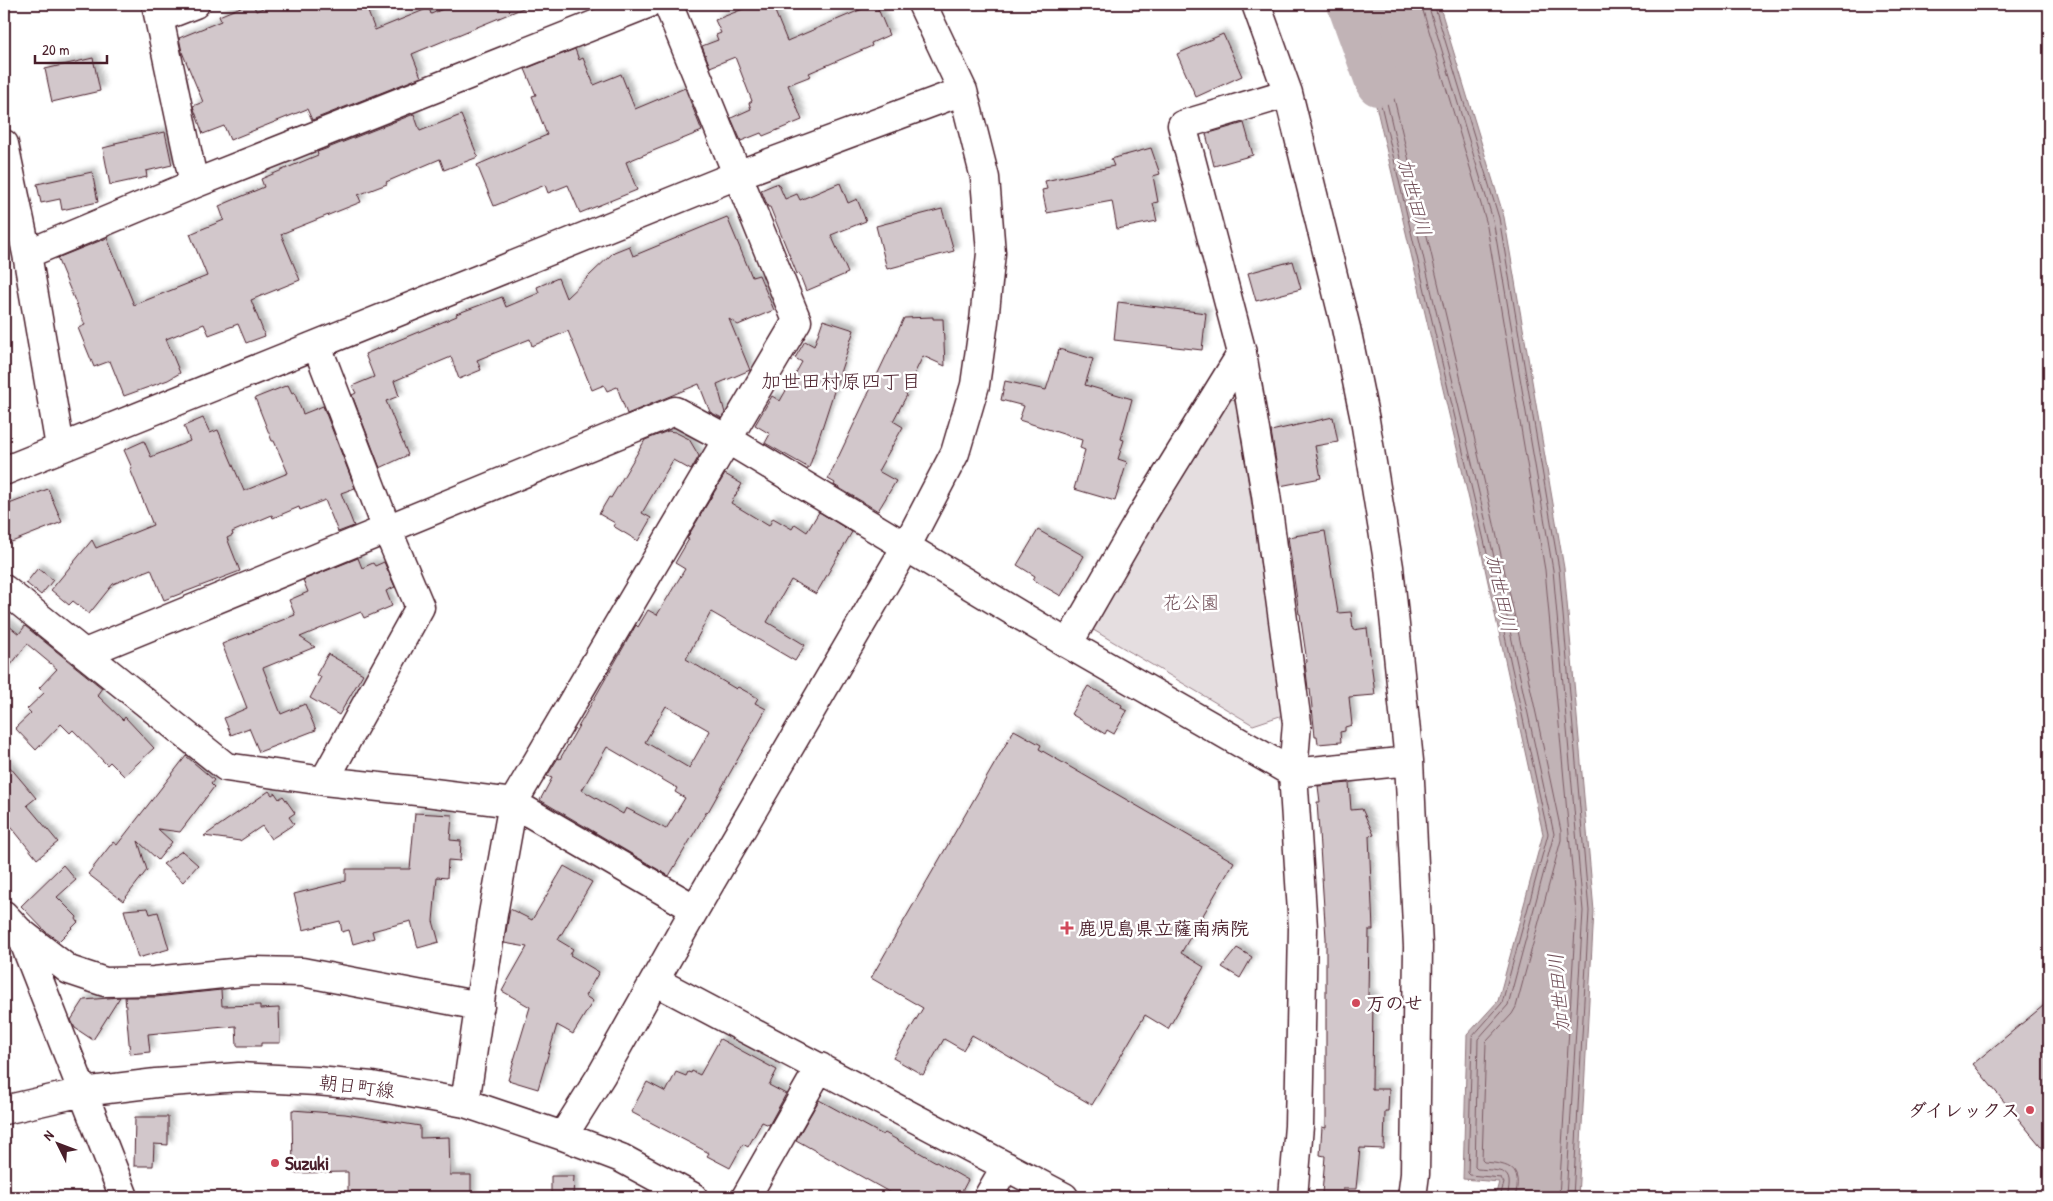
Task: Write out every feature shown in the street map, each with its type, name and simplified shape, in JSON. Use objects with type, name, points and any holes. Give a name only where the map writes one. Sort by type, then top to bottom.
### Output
[{"type":"street","points":[[194,184],[158,11],[195,4]]},
{"type":"street","points":[[27,254],[194,184],[647,4]]},
{"type":"street","points":[[465,1103],[493,914],[513,803],[797,322],[668,4]]},
{"type":"street","points":[[563,1136],[602,1074],[695,908],[906,547],[955,453],[975,385],[991,253],[985,178],[963,91],[922,4]]},
{"type":"street","points":[[1256,4],[1288,93],[1346,328],[1365,420],[1389,567],[1409,761],[1418,947],[1416,1174],[1412,1197]]},
{"type":"street","points":[[4,471],[737,175],[963,91]]},
{"type":"street","points":[[1288,93],[1182,125],[1242,353],[1266,495],[1297,723],[1294,773],[1303,928],[1299,1126],[1292,1197]]},
{"type":"street","points":[[4,144],[27,254],[60,447]]},
{"type":"street","points":[[317,346],[387,529],[420,607],[324,781]]},
{"type":"street","points":[[1068,644],[1144,512],[1242,353]]},
{"type":"street","points":[[85,652],[674,411],[727,438],[1068,644],[1294,773],[1409,761]]},
{"type":"street","points":[[4,589],[85,652],[226,767],[324,781],[513,803],[695,908]]},
{"type":"street","points":[[12,923],[69,970],[105,982],[154,981],[252,971],[302,972],[480,1006]]},
{"type":"street","points":[[12,923],[83,1092],[124,1197]]},
{"type":"street","points":[[655,981],[1064,1197]]},
{"type":"street","points":[[746,1197],[820,1067]]},
{"type":"street","name":"朝日町線","points":[[4,1110],[83,1092],[156,1082],[239,1077],[372,1086],[465,1103],[563,1136],[621,1158],[693,1197]]},
{"type":"street","points":[[988,1197],[1006,1166]]},
{"type":"green space","name":"花公園","points":[[1226,398],[1236,400],[1283,715],[1253,725],[1090,628]]},
{"type":"water","points":[[1348,4],[1439,4],[1504,217],[1564,568],[1594,911],[1578,1197],[1495,1197],[1499,1182],[1463,1179],[1467,1035],[1498,1001],[1543,834],[1481,550],[1356,21]]},
{"type":"building","points":[[248,4],[253,4],[256,11],[272,4],[365,4],[375,30],[429,8],[431,14],[455,4],[533,4],[412,54],[421,77],[312,120],[307,109],[230,140],[224,126],[203,134],[193,106],[203,102],[182,52],[179,38],[221,21],[219,16]]},
{"type":"building","points":[[756,4],[772,4],[787,41],[874,4],[876,4],[889,35],[871,43],[872,46],[809,73],[811,76],[788,85],[802,120],[763,136],[761,133],[741,141],[731,118],[751,109],[749,103],[752,101],[735,57],[710,67],[702,46],[718,40],[716,35],[721,33],[715,20]]},
{"type":"building","points":[[1223,34],[1242,76],[1196,97],[1177,54]]},
{"type":"building","points":[[575,49],[579,60],[583,58],[594,85],[621,74],[635,109],[685,88],[702,131],[626,162],[637,190],[580,213],[568,185],[548,193],[545,185],[494,206],[477,165],[547,135],[532,96],[536,95],[525,69]]},
{"type":"building","points":[[93,58],[100,91],[52,102],[45,69]]},
{"type":"building","points":[[414,114],[420,131],[461,115],[478,157],[444,170],[440,159],[386,182],[387,184],[358,195],[361,202],[281,234],[300,280],[251,300],[265,336],[246,343],[238,324],[209,335],[204,324],[166,339],[180,373],[168,380],[124,396],[110,361],[94,367],[78,328],[85,325],[57,258],[107,238],[134,305],[207,276],[190,234],[224,220],[219,206],[264,187],[261,179],[318,155],[317,152]]},
{"type":"building","points":[[1244,123],[1253,155],[1214,166],[1206,134]]},
{"type":"building","points":[[165,132],[172,165],[146,171],[147,177],[110,185],[103,148],[115,145],[115,143]]},
{"type":"building","points":[[1151,148],[1160,174],[1153,176],[1158,202],[1153,203],[1157,221],[1117,229],[1112,201],[1047,213],[1042,190],[1047,189],[1045,181],[1114,166],[1111,159]]},
{"type":"building","points":[[92,172],[98,202],[62,210],[60,199],[41,203],[37,184]]},
{"type":"building","points":[[778,183],[785,199],[797,194],[800,200],[840,183],[848,203],[857,199],[866,221],[831,235],[848,273],[806,291],[761,190]]},
{"type":"building","points":[[942,209],[954,251],[887,269],[876,226]]},
{"type":"building","points":[[727,217],[752,277],[759,275],[774,310],[738,325],[729,319],[750,370],[717,384],[725,413],[722,418],[710,412],[699,384],[627,414],[617,387],[607,391],[604,385],[592,390],[568,331],[532,346],[530,339],[477,360],[481,370],[459,379],[451,357],[394,381],[399,396],[386,401],[408,455],[380,468],[352,395],[356,393],[352,386],[374,377],[365,354],[457,316],[456,314],[502,297],[506,307],[539,293],[537,287],[558,278],[566,298],[614,252],[629,246],[633,256]]},
{"type":"building","points":[[1293,261],[1301,289],[1256,301],[1248,273]]},
{"type":"building","points":[[1118,302],[1206,313],[1202,350],[1114,340]]},
{"type":"building","points":[[933,317],[933,319],[943,319],[945,366],[923,356],[905,393],[907,395],[893,421],[903,427],[878,471],[896,481],[878,511],[834,485],[835,483],[828,479],[904,318]]},
{"type":"building","points":[[823,320],[854,330],[809,468],[765,443],[770,434],[755,425],[772,396],[780,401],[802,362],[795,358],[805,341],[814,346]]},
{"type":"building","points":[[1059,349],[1093,359],[1085,385],[1132,399],[1121,439],[1124,440],[1118,459],[1127,462],[1115,501],[1074,489],[1085,450],[1080,448],[1082,440],[1019,420],[1024,406],[1001,400],[1005,381],[1046,390]]},
{"type":"building","points":[[288,385],[292,393],[294,392],[303,414],[323,406],[355,488],[341,493],[354,526],[338,532],[325,500],[300,510],[299,507],[273,518],[272,515],[232,532],[233,535],[227,538],[240,571],[164,600],[151,569],[113,584],[89,614],[73,601],[69,605],[51,590],[92,540],[96,548],[153,525],[124,450],[144,441],[151,457],[190,441],[184,426],[203,418],[210,433],[218,430],[244,491],[288,473],[274,441],[272,441],[255,398]]},
{"type":"building","points":[[1333,417],[1338,442],[1315,446],[1321,478],[1280,486],[1271,431]]},
{"type":"building","points":[[668,431],[675,432],[689,439],[699,456],[691,470],[673,460],[642,513],[651,518],[638,541],[613,526],[615,523],[599,514],[609,497],[611,498],[645,440]]},
{"type":"building","points":[[725,474],[742,484],[731,503],[769,526],[773,518],[792,529],[795,524],[807,532],[819,512],[852,532],[816,594],[791,580],[767,622],[805,645],[795,661],[711,612],[686,659],[736,689],[738,687],[758,698],[755,703],[766,709],[708,812],[669,876],[540,800],[552,778],[547,776],[558,758],[560,759],[636,625],[638,627],[648,610],[657,615],[685,569],[675,563],[689,539],[687,538]],"holes":[[[666,706],[710,731],[689,768],[645,742]],[[607,747],[677,788],[675,792],[685,798],[666,829],[626,808],[623,814],[582,790]]]},
{"type":"building","points":[[48,489],[62,522],[4,545],[4,506]]},
{"type":"building","points":[[1038,530],[1084,556],[1061,596],[1033,580],[1035,576],[1017,565]]},
{"type":"building","points":[[1325,531],[1338,613],[1351,612],[1353,630],[1367,628],[1375,695],[1349,697],[1352,725],[1345,727],[1345,731],[1340,732],[1341,742],[1318,744],[1317,736],[1315,736],[1310,689],[1308,689],[1305,663],[1307,662],[1288,537]]},
{"type":"building","points":[[358,558],[362,568],[373,563],[375,566],[384,562],[395,587],[386,591],[392,606],[364,618],[361,612],[300,637],[315,647],[263,668],[281,714],[305,704],[316,730],[259,752],[249,728],[231,735],[224,718],[247,708],[222,644],[295,615],[289,600],[308,592],[303,580]]},
{"type":"building","points":[[38,568],[53,580],[41,595],[26,583]]},
{"type":"building","points":[[4,622],[19,634],[25,626],[102,688],[97,695],[123,720],[125,717],[154,748],[124,776],[110,762],[107,765],[73,730],[70,733],[61,724],[36,750],[15,728],[31,713],[27,709],[44,693],[39,688],[57,669],[27,644],[4,674]]},
{"type":"building","points":[[328,654],[363,674],[339,715],[310,698],[321,677],[316,675]]},
{"type":"building","points":[[1088,686],[1122,705],[1121,708],[1127,711],[1114,734],[1107,730],[1105,734],[1071,714]]},
{"type":"building","name":"鹿児島県立薩南病院","points":[[1014,730],[1041,745],[1039,749],[1234,862],[1181,953],[1204,967],[1168,1029],[1145,1015],[1092,1105],[972,1035],[963,1050],[944,1039],[923,1075],[893,1058],[923,1008],[871,978]]},
{"type":"building","points":[[186,756],[214,780],[211,784],[214,787],[180,832],[158,829],[172,842],[158,860],[138,841],[147,870],[123,901],[88,874],[113,842],[117,845]]},
{"type":"building","points":[[4,760],[36,798],[27,805],[58,842],[37,859],[4,818]]},
{"type":"building","points":[[1349,783],[1351,810],[1362,809],[1374,835],[1369,836],[1373,930],[1369,930],[1368,996],[1373,996],[1372,1089],[1389,1089],[1388,1111],[1385,1111],[1384,1149],[1360,1148],[1356,1189],[1343,1189],[1342,1195],[1322,1194],[1325,1156],[1320,1155],[1322,1127],[1326,1128],[1326,938],[1317,802],[1320,802],[1318,786]]},
{"type":"building","points":[[269,791],[272,795],[275,793],[279,799],[283,796],[295,813],[289,817],[294,824],[271,839],[262,826],[240,841],[204,836]]},
{"type":"building","points":[[415,813],[452,815],[450,840],[461,841],[460,861],[448,860],[447,878],[437,877],[433,921],[439,942],[418,948],[411,921],[372,931],[374,938],[353,944],[349,930],[342,932],[340,921],[303,930],[294,894],[346,881],[346,869],[410,869]]},
{"type":"building","points":[[182,851],[198,865],[183,882],[163,864]]},
{"type":"building","points":[[63,865],[76,880],[57,897],[77,917],[78,922],[59,941],[46,932],[21,906]]},
{"type":"building","points":[[564,866],[592,882],[558,940],[573,949],[570,955],[599,972],[585,996],[593,1001],[573,1034],[557,1025],[538,1089],[508,1080],[530,1007],[502,991],[527,947],[504,943],[510,909],[532,920]]},
{"type":"building","points":[[148,908],[150,914],[158,912],[169,949],[138,958],[124,910]]},
{"type":"building","points":[[1237,948],[1252,957],[1240,978],[1222,967]]},
{"type":"building","points":[[221,990],[222,1006],[260,1005],[260,1009],[279,1008],[280,1043],[261,1043],[261,1046],[237,1046],[236,1026],[148,1034],[150,1052],[130,1054],[125,997],[156,997]]},
{"type":"building","points":[[120,997],[93,1040],[75,1028],[71,1020],[84,1000]]},
{"type":"building","name":"ダイレックス","points":[[2049,1001],[2049,1156],[1973,1064]]},
{"type":"building","points":[[720,1039],[777,1070],[769,1085],[786,1094],[769,1125],[762,1122],[748,1147],[743,1144],[730,1168],[707,1156],[709,1153],[631,1112],[647,1082],[666,1092],[676,1072],[686,1076],[688,1072],[691,1073],[692,1071],[700,1075]]},
{"type":"building","points":[[819,1100],[883,1135],[885,1133],[968,1180],[959,1197],[898,1197],[796,1140]]},
{"type":"building","points":[[292,1110],[345,1114],[420,1126],[420,1138],[449,1137],[450,1175],[471,1175],[471,1197],[348,1197],[348,1172],[293,1173]]},
{"type":"building","points":[[135,1117],[168,1117],[168,1145],[154,1144],[153,1166],[134,1166]]},
{"type":"building","points":[[551,1176],[574,1176],[573,1197],[551,1197]]},
{"type":"waterway","name":"加世田川","points":[[1349,4],[1378,84]]},
{"type":"place","name":"鹿児島県立薩南病院","points":[[1067,928]]},
{"type":"place","name":"万のせ","points":[[1356,1003]]},
{"type":"place","name":"ダイレックス","points":[[2030,1110]]},
{"type":"place","name":"Suzuki","points":[[275,1163]]},
{"type":"district","name":"加世田村原四丁目","points":[[841,380]]}]
